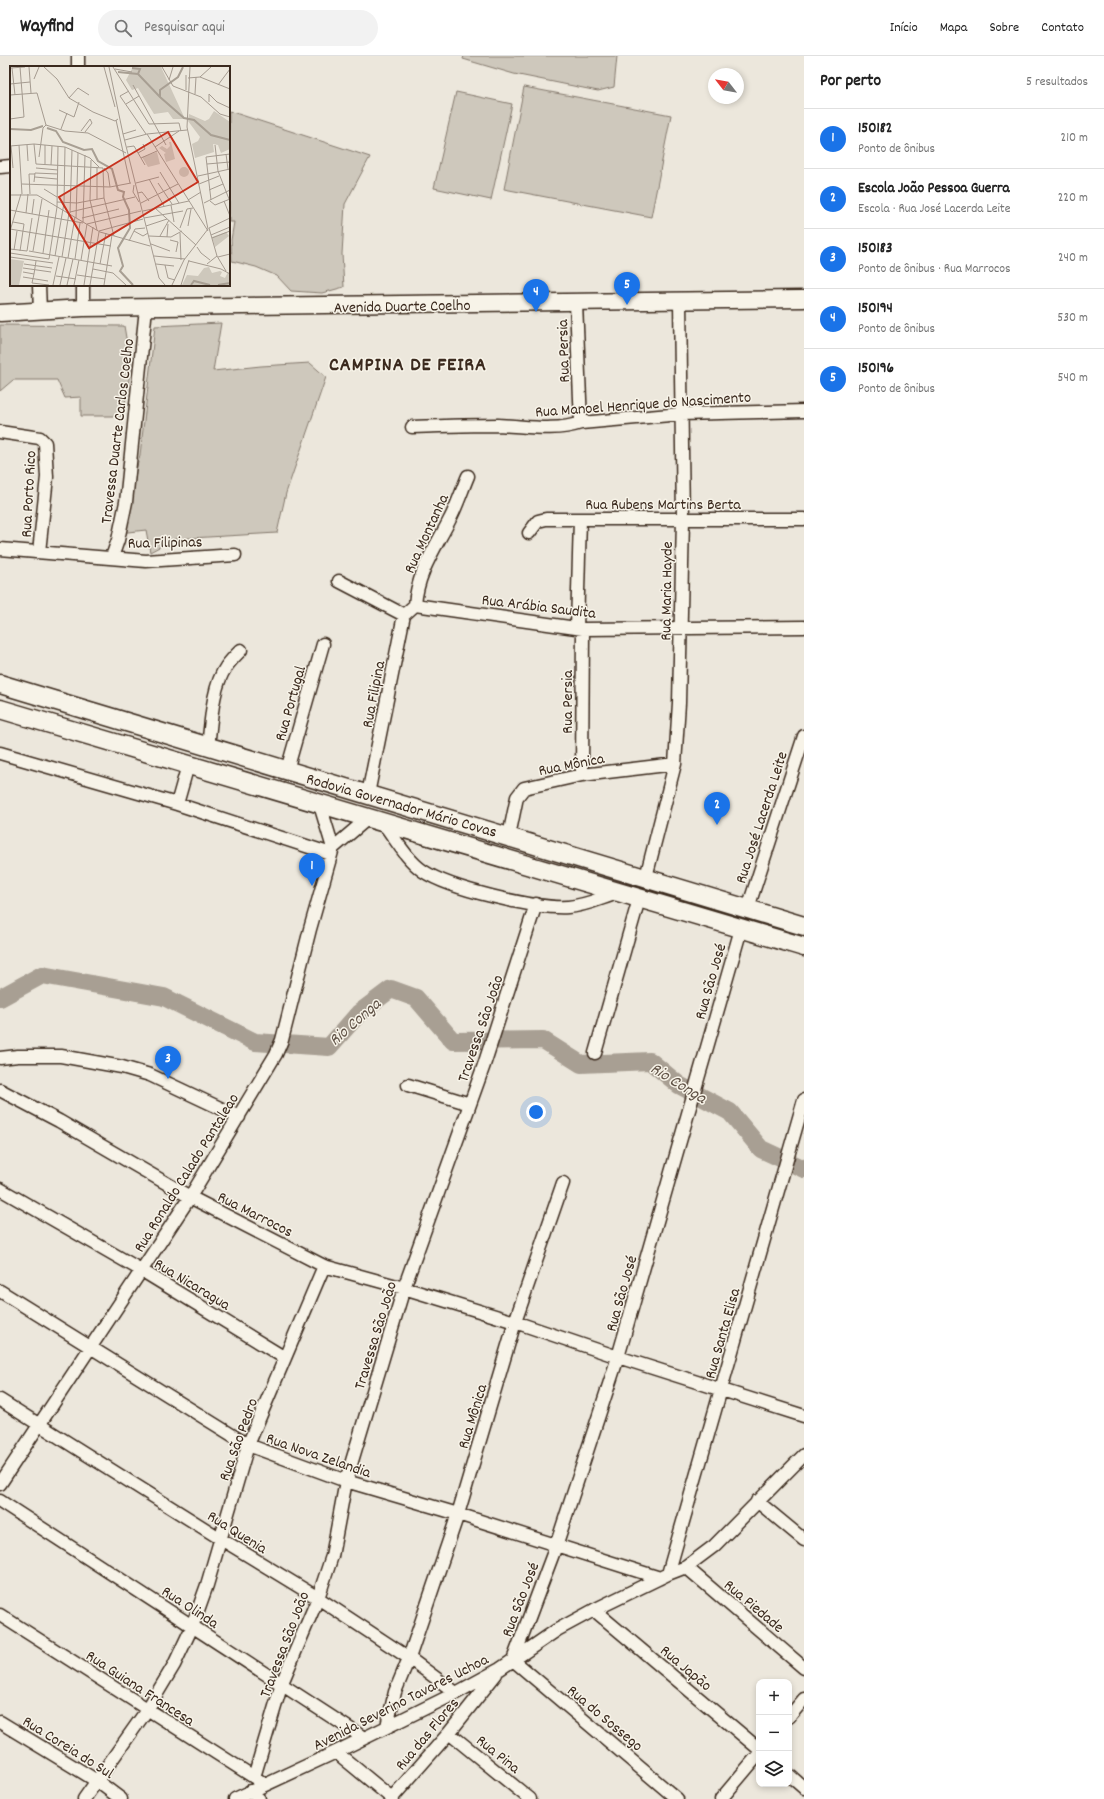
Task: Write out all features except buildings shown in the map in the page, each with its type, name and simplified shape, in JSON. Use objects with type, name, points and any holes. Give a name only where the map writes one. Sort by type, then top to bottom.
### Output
[{"type":"highway","name":"Rodovia Governador Mário Covas","points":[[0,684],[646,877],[804,926]]},
{"type":"highway","name":"Rodovia Governador Mário Covas","points":[[0,709],[367,819],[804,947]]},
{"type":"main road","name":"Avenida Duarte Coelho","points":[[0,313],[83,308],[680,302],[804,299]]},
{"type":"street","points":[[0,167],[10,166]]},
{"type":"street","points":[[39,286],[40,311]]},
{"type":"street","points":[[83,286],[83,308]]},
{"type":"street","name":"Rua Maria Hayde","points":[[646,877],[675,764],[681,627],[683,519],[680,302]]},
{"type":"street","name":"Rua Persia","points":[[576,303],[581,423]]},
{"type":"street","name":"Travessa Duarte Carlos Coelho","points":[[112,557],[118,540],[126,502],[146,308]]},
{"type":"street","name":"Rua Manoel Henrique do Nascimento","points":[[412,427],[499,425],[555,428],[568,427],[581,423],[681,414],[804,411]]},
{"type":"street","name":"Rua Porto Rico","points":[[0,432],[43,439],[45,443],[47,477],[39,552]]},
{"type":"street","name":"Rua Montanha","points":[[416,605],[418,584],[423,570],[451,518],[468,476]]},
{"type":"street","name":"Rua Rubens Martins Berta","points":[[529,533],[538,521],[546,519],[804,519]]},
{"type":"street","name":"Rua Persia","points":[[580,519],[582,775]]},
{"type":"street","name":"Rua Filipinas","points":[[0,549],[112,557],[146,561],[234,555]]},
{"type":"street","points":[[339,581],[404,615],[416,605]]},
{"type":"street","name":"Rua Arábia Saudita","points":[[416,605],[580,628],[804,627]]},
{"type":"street","name":"Rua Filipina","points":[[368,794],[404,615]]},
{"type":"street","name":"Rua Portugal","points":[[287,770],[323,644]]},
{"type":"street","points":[[208,747],[213,706],[219,683],[226,667],[241,650]]},
{"type":"street","name":"Rua José Lacerda Leite","points":[[748,908],[804,736]]},
{"type":"street","points":[[0,753],[332,851]]},
{"type":"street","name":"Rua Mônica","points":[[509,836],[517,797],[524,788],[582,775],[675,764]]},
{"type":"street","points":[[177,804],[188,765]]},
{"type":"street","points":[[320,805],[332,851]]},
{"type":"street","points":[[332,851],[367,819]]},
{"type":"street","points":[[384,824],[412,861],[423,871],[434,877],[496,897],[536,904],[567,907],[582,905],[618,893]]},
{"type":"street","name":"Rua Ronaldo Calado Pantaleao","points":[[0,1484],[190,1197],[239,1118],[276,1054],[282,1040],[332,851]]},
{"type":"street","points":[[595,1053],[639,899]]},
{"type":"street","name":"Travessa São João","points":[[254,1777],[282,1683],[318,1598],[332,1556],[346,1482],[404,1288],[484,1065],[536,904]]},
{"type":"street","name":"Rua São José","points":[[514,1660],[556,1546],[618,1357],[741,929]]},
{"type":"street","points":[[0,1058],[18,1056],[61,1056],[122,1067],[150,1076],[239,1118]]},
{"type":"street","points":[[408,1085],[470,1104]]},
{"type":"street","name":"Rua Marrocos","points":[[0,1090],[190,1197],[324,1266],[404,1288],[515,1322],[618,1357],[804,1416]]},
{"type":"street","name":"Rua Santa Elisa","points":[[664,1576],[722,1390],[804,1100]]},
{"type":"street","name":"Rua Mônica","points":[[387,1726],[395,1692],[409,1658],[458,1514],[515,1322],[563,1183]]},
{"type":"street","name":"Rua Nicaragua","points":[[0,1189],[142,1270],[285,1358]]},
{"type":"street","name":"Rua São Pedro","points":[[84,1799],[146,1710],[174,1665],[192,1627],[221,1539],[248,1445],[324,1266]]},
{"type":"street","name":"Rua Nova Zelandia","points":[[0,1291],[248,1445],[346,1482],[458,1514],[556,1546],[664,1576]]},
{"type":"street","name":"Rua Quenia","points":[[0,1400],[318,1598],[409,1658],[456,1693]]},
{"type":"street","name":"Avenida Severino Tavares Uchoa","points":[[235,1799],[255,1795],[264,1784],[336,1752],[456,1693],[500,1669],[552,1633],[594,1610],[686,1567],[714,1546],[804,1455]]},
{"type":"street","name":"Rua Olinda","points":[[0,1501],[192,1627],[282,1683],[364,1738]]},
{"type":"street","points":[[757,1501],[804,1540]]},
{"type":"street","name":"Rua Piedade","points":[[686,1567],[804,1668]]},
{"type":"street","name":"Rua Japão","points":[[594,1610],[756,1746]]},
{"type":"street","name":"Rua Guiana Francesa","points":[[0,1615],[146,1710],[264,1784]]},
{"type":"street","name":"Rua do Sossego","points":[[514,1660],[677,1799]]},
{"type":"street","name":"Rua das Flores","points":[[392,1799],[500,1669]]},
{"type":"street","points":[[791,1715],[804,1699]]},
{"type":"street","name":"Rua Coreia do Sul","points":[[0,1722],[97,1781],[121,1799]]},
{"type":"street","name":"Rua Pina","points":[[449,1732],[530,1799]]},
{"type":"street","points":[[336,1752],[392,1799]]},
{"type":"street","points":[[721,1799],[756,1758]]},
{"type":"street","points":[[792,1778],[804,1788]]},
{"type":"shaded area","points":[[464,56],[617,56],[614,87],[598,91],[514,74],[463,59]]},
{"type":"shaded area","points":[[524,87],[671,115],[651,217],[504,189]]},
{"type":"shaded area","points":[[456,92],[512,104],[491,200],[434,188]]},
{"type":"shaded area","points":[[230,111],[370,157],[345,204],[342,254],[344,287],[322,293],[291,291],[277,276],[256,267],[232,261],[231,240],[234,222],[230,222]]},
{"type":"shaded area","points":[[221,323],[213,371],[310,363],[326,377],[286,493],[277,533],[174,539],[150,552],[146,530],[119,533],[140,455],[155,326]]},
{"type":"shaded area","points":[[0,325],[124,326],[131,367],[123,416],[81,416],[81,397],[65,398],[57,380],[13,380],[0,391]]},
{"type":"waterway","name":"Rio Conga","points":[[0,998],[42,975],[164,997],[255,1042],[329,1047],[359,1013],[391,989],[416,998],[453,1041],[543,1040],[581,1064],[650,1061],[679,1085],[730,1112],[761,1149],[804,1169]]},
{"type":"place","name":"150196","points":[[627,305]]},
{"type":"place","name":"150194","points":[[536,312]]},
{"type":"place","name":"Escola João Pessoa Guerra","points":[[717,825]]},
{"type":"place","name":"150182","points":[[312,886]]},
{"type":"place","name":"150183","points":[[168,1079]]},
{"type":"district","name":"CAMPINA DE FEIRA","points":[[408,363]]}]
